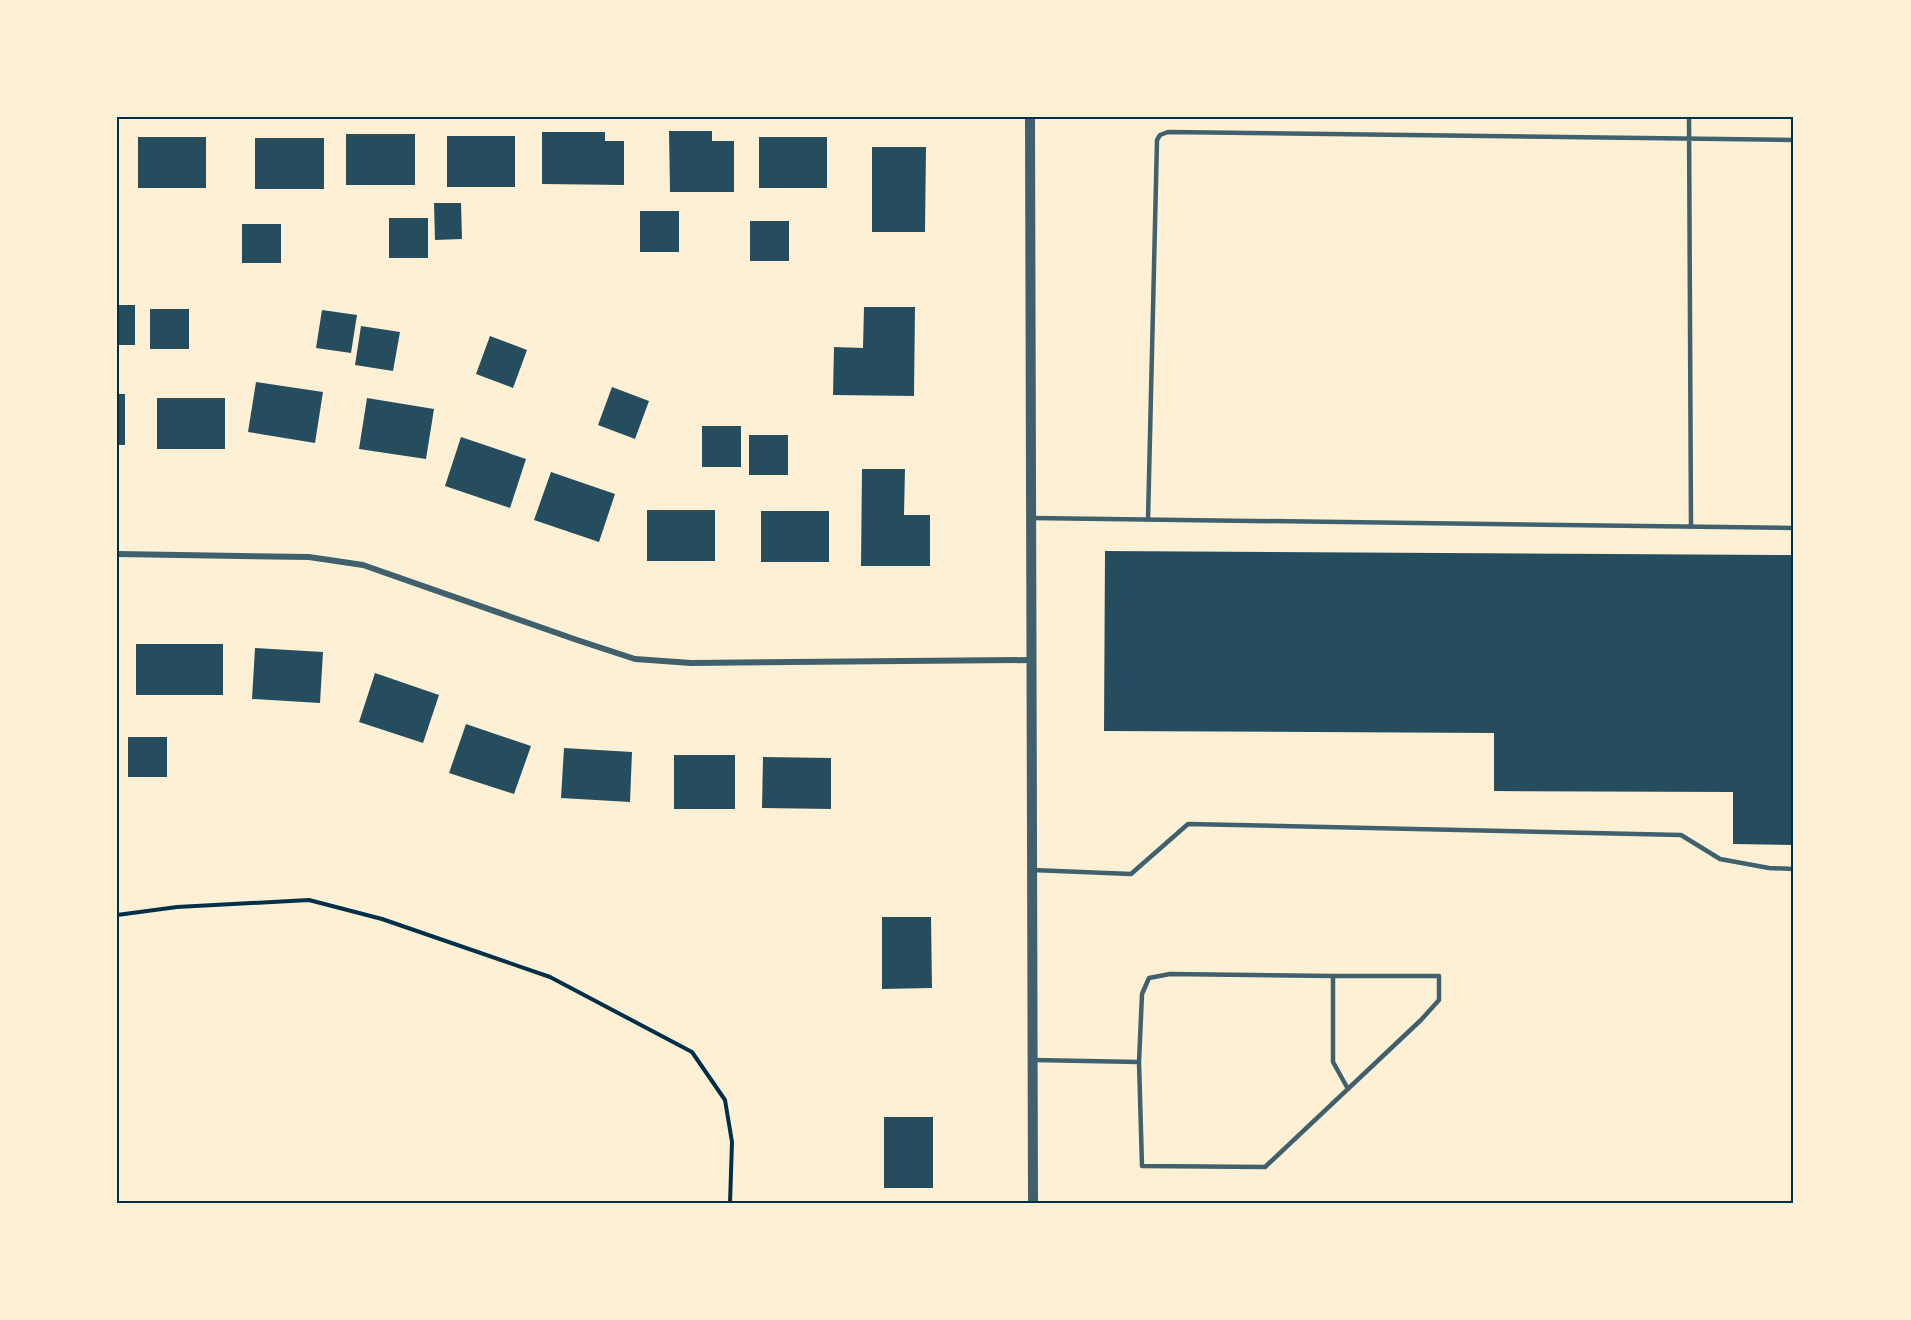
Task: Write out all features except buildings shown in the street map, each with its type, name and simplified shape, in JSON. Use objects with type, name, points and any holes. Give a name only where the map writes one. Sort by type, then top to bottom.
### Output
[{"type":"street","points":[[1030,117],[1033,1203]]},
{"type":"street","points":[[117,554],[309,556],[363,565],[635,659],[691,663],[1031,660]]},
{"type":"lane","points":[[1689,117],[1691,527]]},
{"type":"lane","points":[[1148,520],[1156,140],[1160,135],[1168,132],[1794,140]]},
{"type":"lane","points":[[1032,518],[1794,528]]},
{"type":"lane","points":[[1032,870],[1131,874],[1188,824],[1681,834],[1720,859],[1769,868],[1794,869]]},
{"type":"lane","points":[[1170,974],[1333,976],[1439,976],[1439,1000],[1421,1020],[1265,1167],[1142,1166],[1139,1062],[1142,994],[1149,978],[1170,974]]},
{"type":"lane","points":[[1333,976],[1333,1062],[1347,1089]]},
{"type":"lane","points":[[1032,1060],[1139,1062]]},
{"type":"path","points":[[117,915],[177,908],[309,900],[382,919],[550,977],[692,1052],[725,1100],[732,1142],[730,1203]]}]
